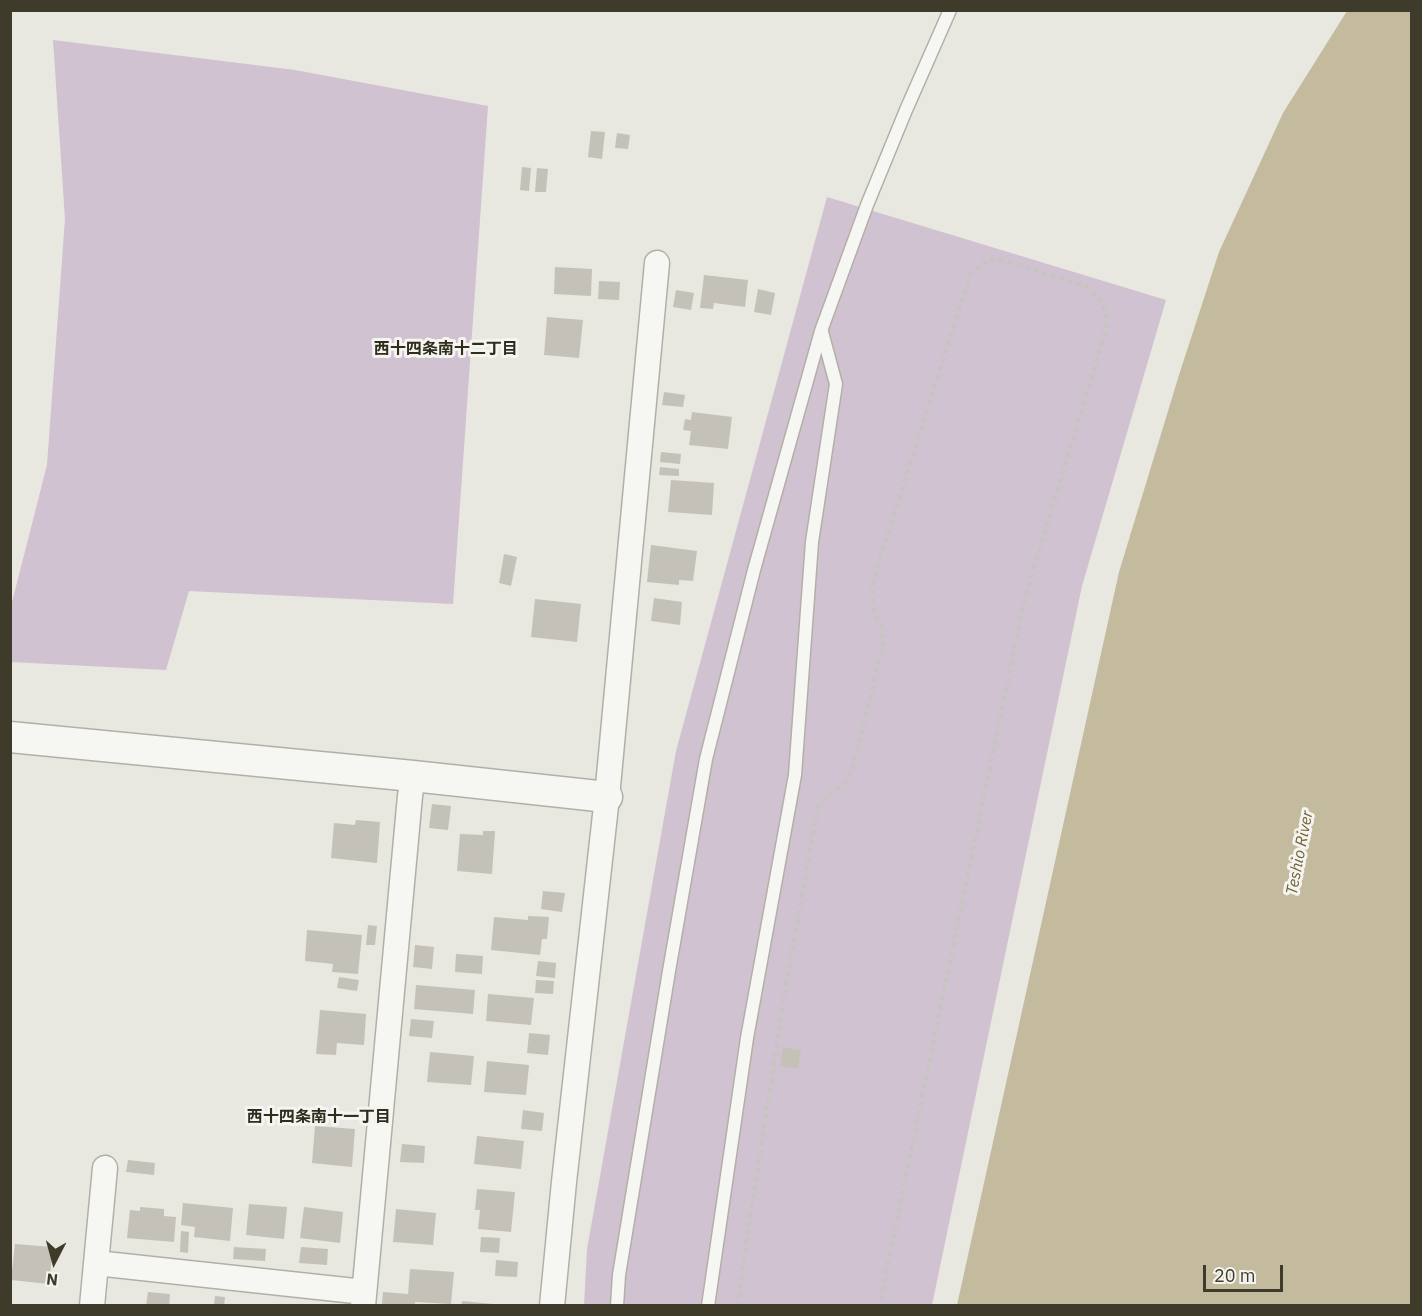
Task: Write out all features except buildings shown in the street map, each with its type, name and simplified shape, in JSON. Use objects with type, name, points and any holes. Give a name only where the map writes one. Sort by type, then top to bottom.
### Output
[{"type":"street","points":[[552,1305],[607,797],[657,263]]},
{"type":"street","points":[[10,737],[607,797]]},
{"type":"street","points":[[96,1263],[363,1298],[413,776]]},
{"type":"street","points":[[92,1305],[105,1168]]},
{"type":"lane","points":[[617,1305],[619,1275],[706,759],[754,570],[821,331],[867,206],[950,10]]},
{"type":"lane","points":[[708,1305],[747,1038],[795,775],[812,542],[836,384],[821,331]]},
{"type":"path","points":[[738,1305],[786,985],[818,807],[828,795],[846,782],[853,767],[883,645],[882,629],[874,611],[872,590],[877,567],[971,273],[988,260],[998,260],[1088,287],[1099,299],[1106,313],[1106,329],[1024,602],[879,1305]]},
{"type":"shaded area","points":[[53,40],[295,70],[488,106],[453,604],[189,591],[166,670],[11,662],[11,606],[47,465],[65,219]]},
{"type":"shaded area","points":[[827,197],[1166,300],[1082,586],[932,1305],[584,1306],[587,1249],[676,751]]},
{"type":"water","name":"Teshio River","points":[[1347,11],[1411,11],[1411,1305],[957,1305],[1119,572],[1219,252],[1283,113]]},
{"type":"district","name":"西十四条南十二丁目","points":[[446,349]]},
{"type":"district","name":"西十四条南十一丁目","points":[[319,1117]]}]
